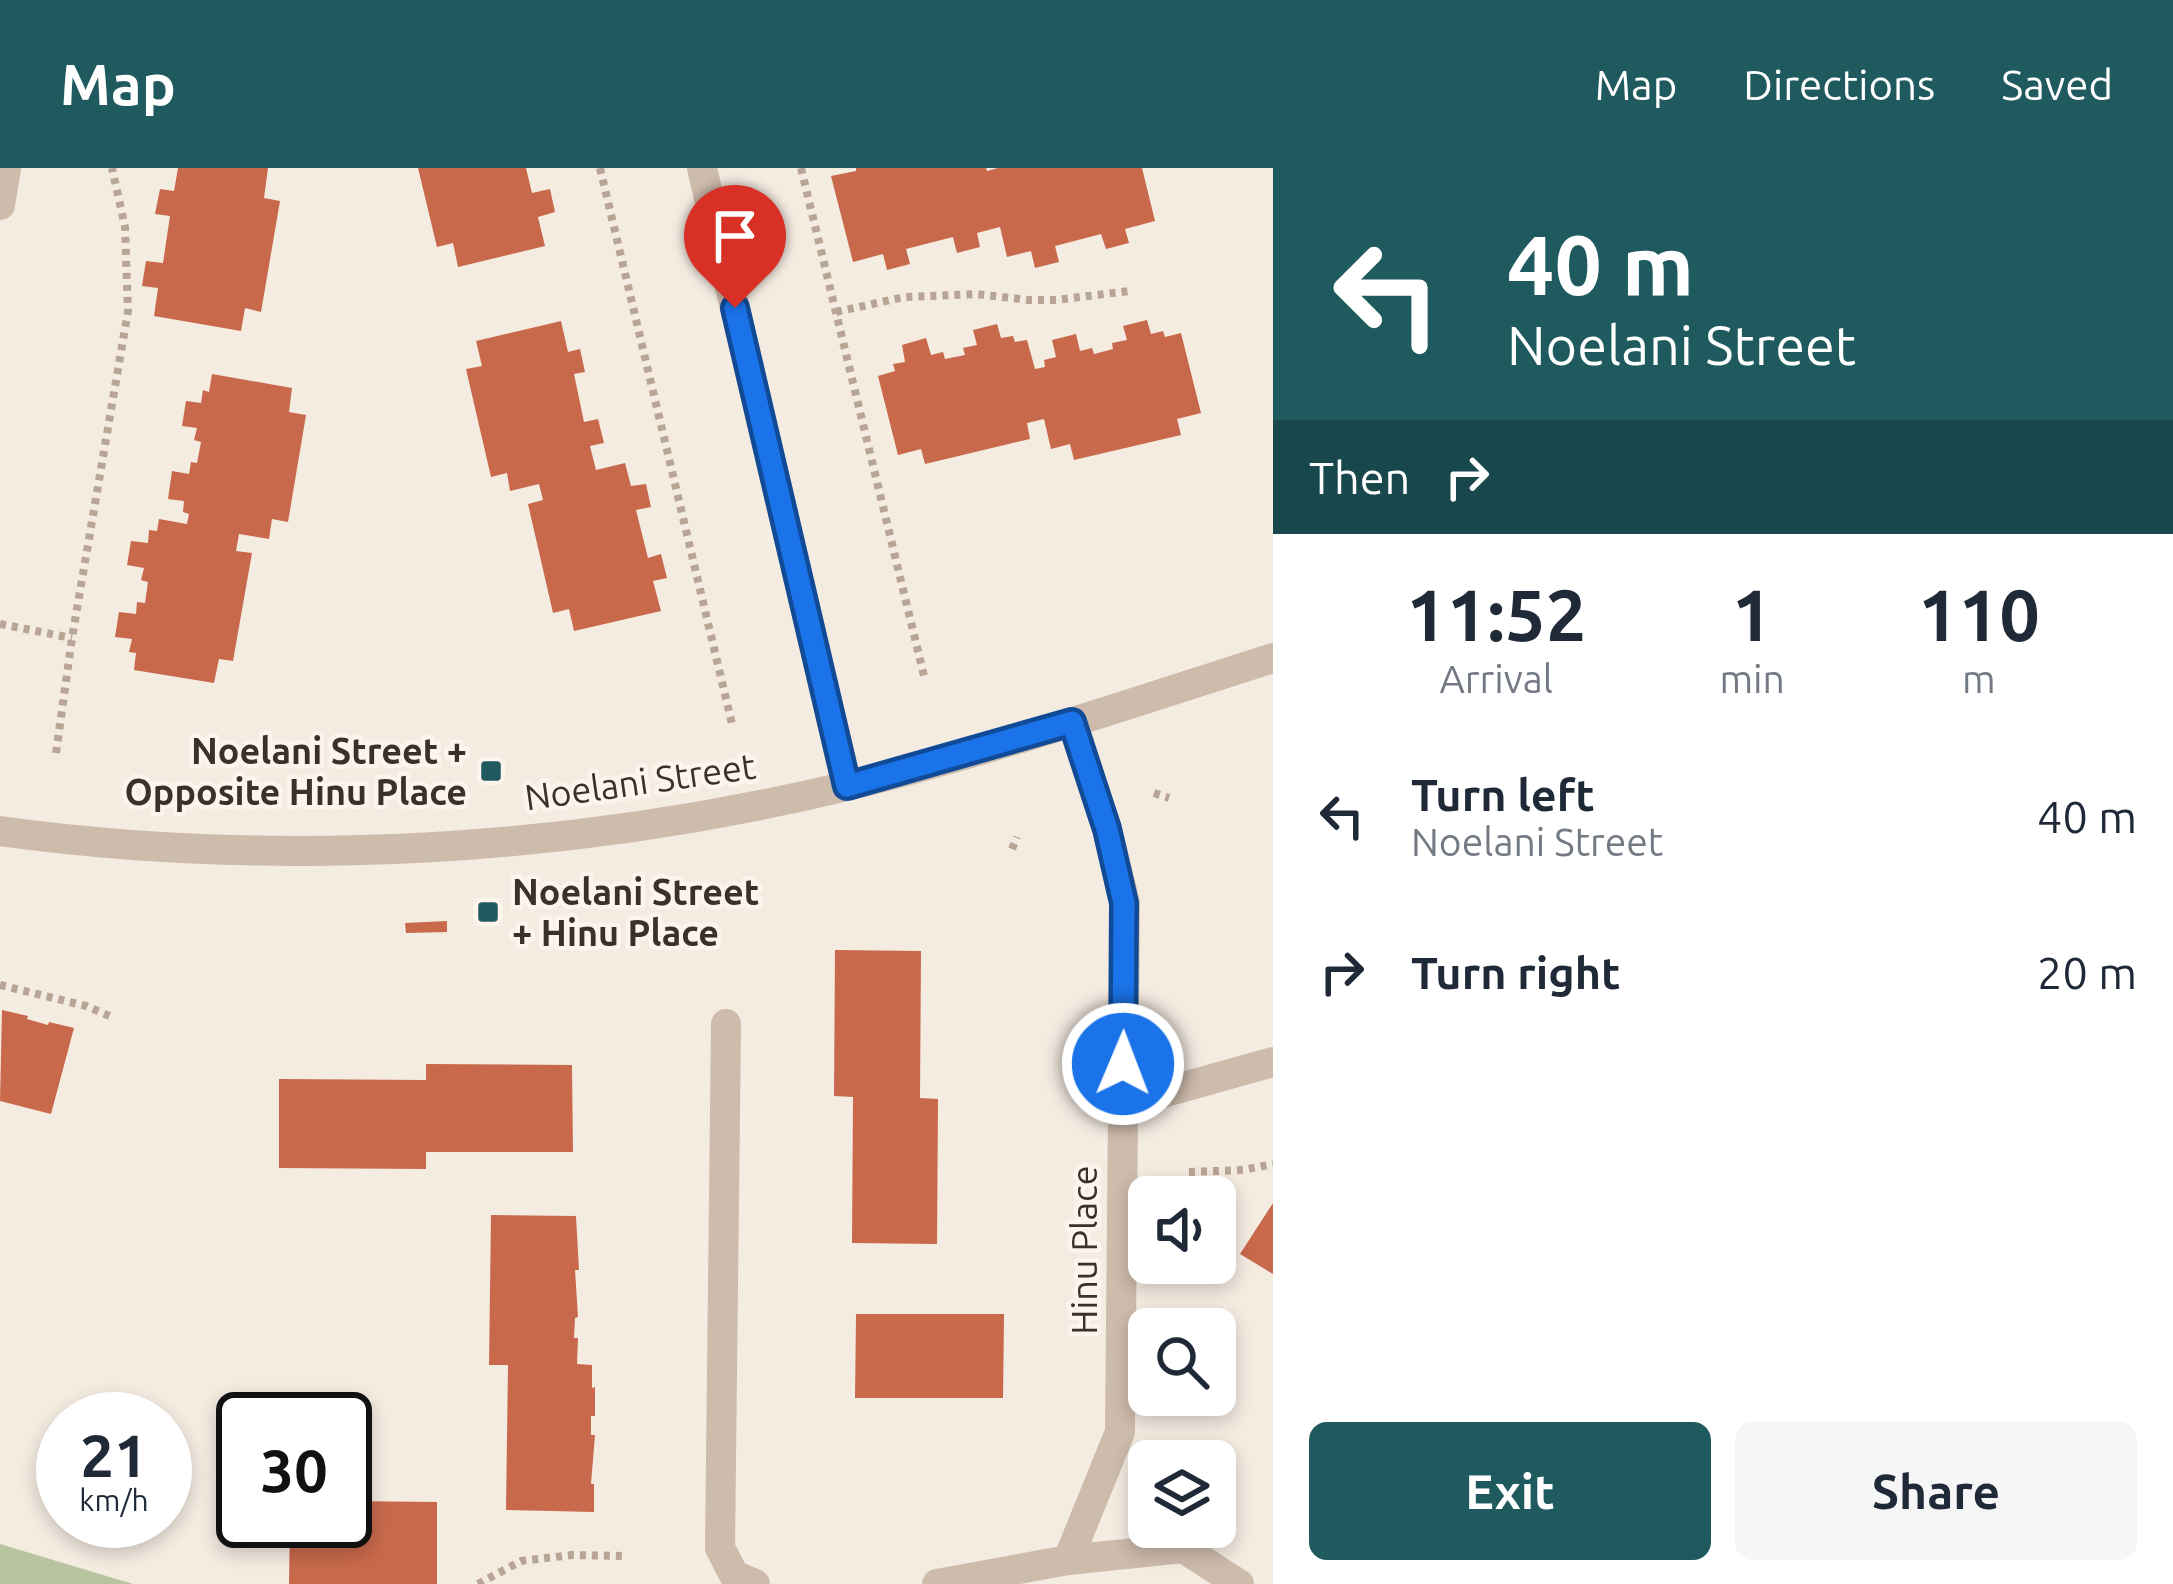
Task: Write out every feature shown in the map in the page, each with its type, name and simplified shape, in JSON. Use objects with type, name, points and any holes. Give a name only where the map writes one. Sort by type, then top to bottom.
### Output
[{"type":"street","points":[[0,206],[6,168]]},
{"type":"street","points":[[702,168],[847,786]]},
{"type":"street","name":"Noelani Street","points":[[0,832],[178,848],[392,848],[584,832],[847,786],[1273,658]]},
{"type":"street","name":"Hinu Place","points":[[1068,1559],[1120,1432],[1124,903],[1107,829],[1072,722]]},
{"type":"street","points":[[726,1024],[720,1548],[734,1575],[755,1584]]},
{"type":"street","points":[[1123,1104],[1273,1062]]},
{"type":"street","points":[[937,1584],[1068,1559],[1184,1548],[1239,1584]]},
{"type":"path","points":[[56,753],[128,311],[125,227],[112,168]]},
{"type":"path","points":[[600,168],[732,724]]},
{"type":"path","points":[[801,168],[925,680]]},
{"type":"path","points":[[836,312],[904,297],[976,294],[1056,300],[1129,291]]},
{"type":"path","points":[[0,624],[72,638]]},
{"type":"path","points":[[1154,793],[1168,798]]},
{"type":"path","points":[[1012,849],[1017,837]]},
{"type":"path","points":[[0,985],[112,1017]]},
{"type":"path","points":[[1189,1172],[1273,1164]]},
{"type":"path","points":[[478,1584],[521,1562],[624,1556]]},
{"type":"green space","points":[[0,1544],[133,1584],[0,1584]]},
{"type":"building","points":[[178,168],[268,168],[264,198],[280,201],[261,312],[245,308],[241,331],[154,316],[158,288],[142,286],[146,261],[163,263],[170,216],[155,214],[160,189],[174,191]]},
{"type":"building","points":[[418,168],[526,168],[532,193],[550,189],[555,212],[538,217],[545,246],[458,267],[453,243],[437,247]]},
{"type":"building","points":[[856,168],[1142,168],[1155,221],[1125,229],[1129,243],[1106,249],[1101,234],[1055,246],[1059,262],[1035,268],[1031,251],[1007,257],[1000,227],[977,233],[980,247],[957,253],[953,237],[906,249],[910,264],[887,270],[883,254],[853,262],[831,176]]},
{"type":"building","points":[[1147,320],[1151,334],[1181,333],[1201,413],[1177,419],[1181,435],[1074,460],[1070,444],[1051,449],[1044,419],[1027,423],[1030,439],[925,464],[921,449],[898,455],[878,376],[895,371],[893,364],[905,362],[902,345],[926,338],[931,355],[943,352],[945,359],[965,355],[963,348],[977,345],[973,330],[997,324],[1001,338],[1027,340],[1035,369],[1056,357],[1052,340],[1076,334],[1080,351],[1092,348],[1094,354],[1127,340],[1123,326]]},
{"type":"building","points":[[561,321],[568,352],[580,349],[585,372],[574,374],[584,422],[598,419],[604,443],[590,446],[596,470],[625,463],[631,486],[646,484],[651,507],[636,510],[648,558],[661,554],[667,578],[653,581],[661,611],[574,631],[569,609],[553,613],[528,504],[543,500],[539,484],[510,491],[507,473],[491,477],[466,369],[482,366],[476,341]]},
{"type":"building","points":[[212,374],[292,388],[289,412],[306,415],[288,522],[272,519],[269,539],[239,534],[236,551],[252,553],[233,661],[219,659],[214,683],[134,670],[136,653],[129,652],[132,639],[115,637],[119,612],[136,614],[137,602],[145,603],[144,568],[127,565],[131,541],[148,543],[149,530],[157,531],[159,519],[187,524],[184,501],[168,499],[172,471],[189,474],[191,462],[197,463],[201,442],[194,440],[197,428],[182,426],[186,401],[201,403]]},
{"type":"building","points":[[447,921],[447,932],[406,933],[405,923]]},
{"type":"building","points":[[835,950],[921,951],[920,1098],[938,1099],[937,1244],[852,1243],[853,1097],[834,1096]]},
{"type":"building","points":[[2,1010],[74,1028],[51,1114],[0,1101]]},
{"type":"building","points":[[426,1064],[572,1065],[573,1152],[426,1152],[426,1169],[279,1168],[279,1079],[426,1080]]},
{"type":"building","points":[[1273,1203],[1273,1274],[1240,1254]]},
{"type":"building","points":[[491,1215],[576,1216],[579,1270],[575,1270],[578,1317],[574,1338],[578,1338],[577,1364],[592,1365],[595,1387],[595,1416],[591,1416],[594,1512],[506,1510],[508,1365],[489,1365]]},
{"type":"building","points":[[856,1314],[1004,1314],[1003,1398],[855,1398]]},
{"type":"building","points":[[372,1501],[437,1502],[437,1584],[289,1584],[290,1548],[372,1548]]},
{"type":"place","name":"Noelani Street + Opposite Hinu Place","points":[[491,771]]},
{"type":"place","name":"Noelani Street + Hinu Place","points":[[488,912]]},
{"type":"route","points":[[735,308],[847,786],[1072,722],[1107,829],[1124,903],[1123,1064]]}]
